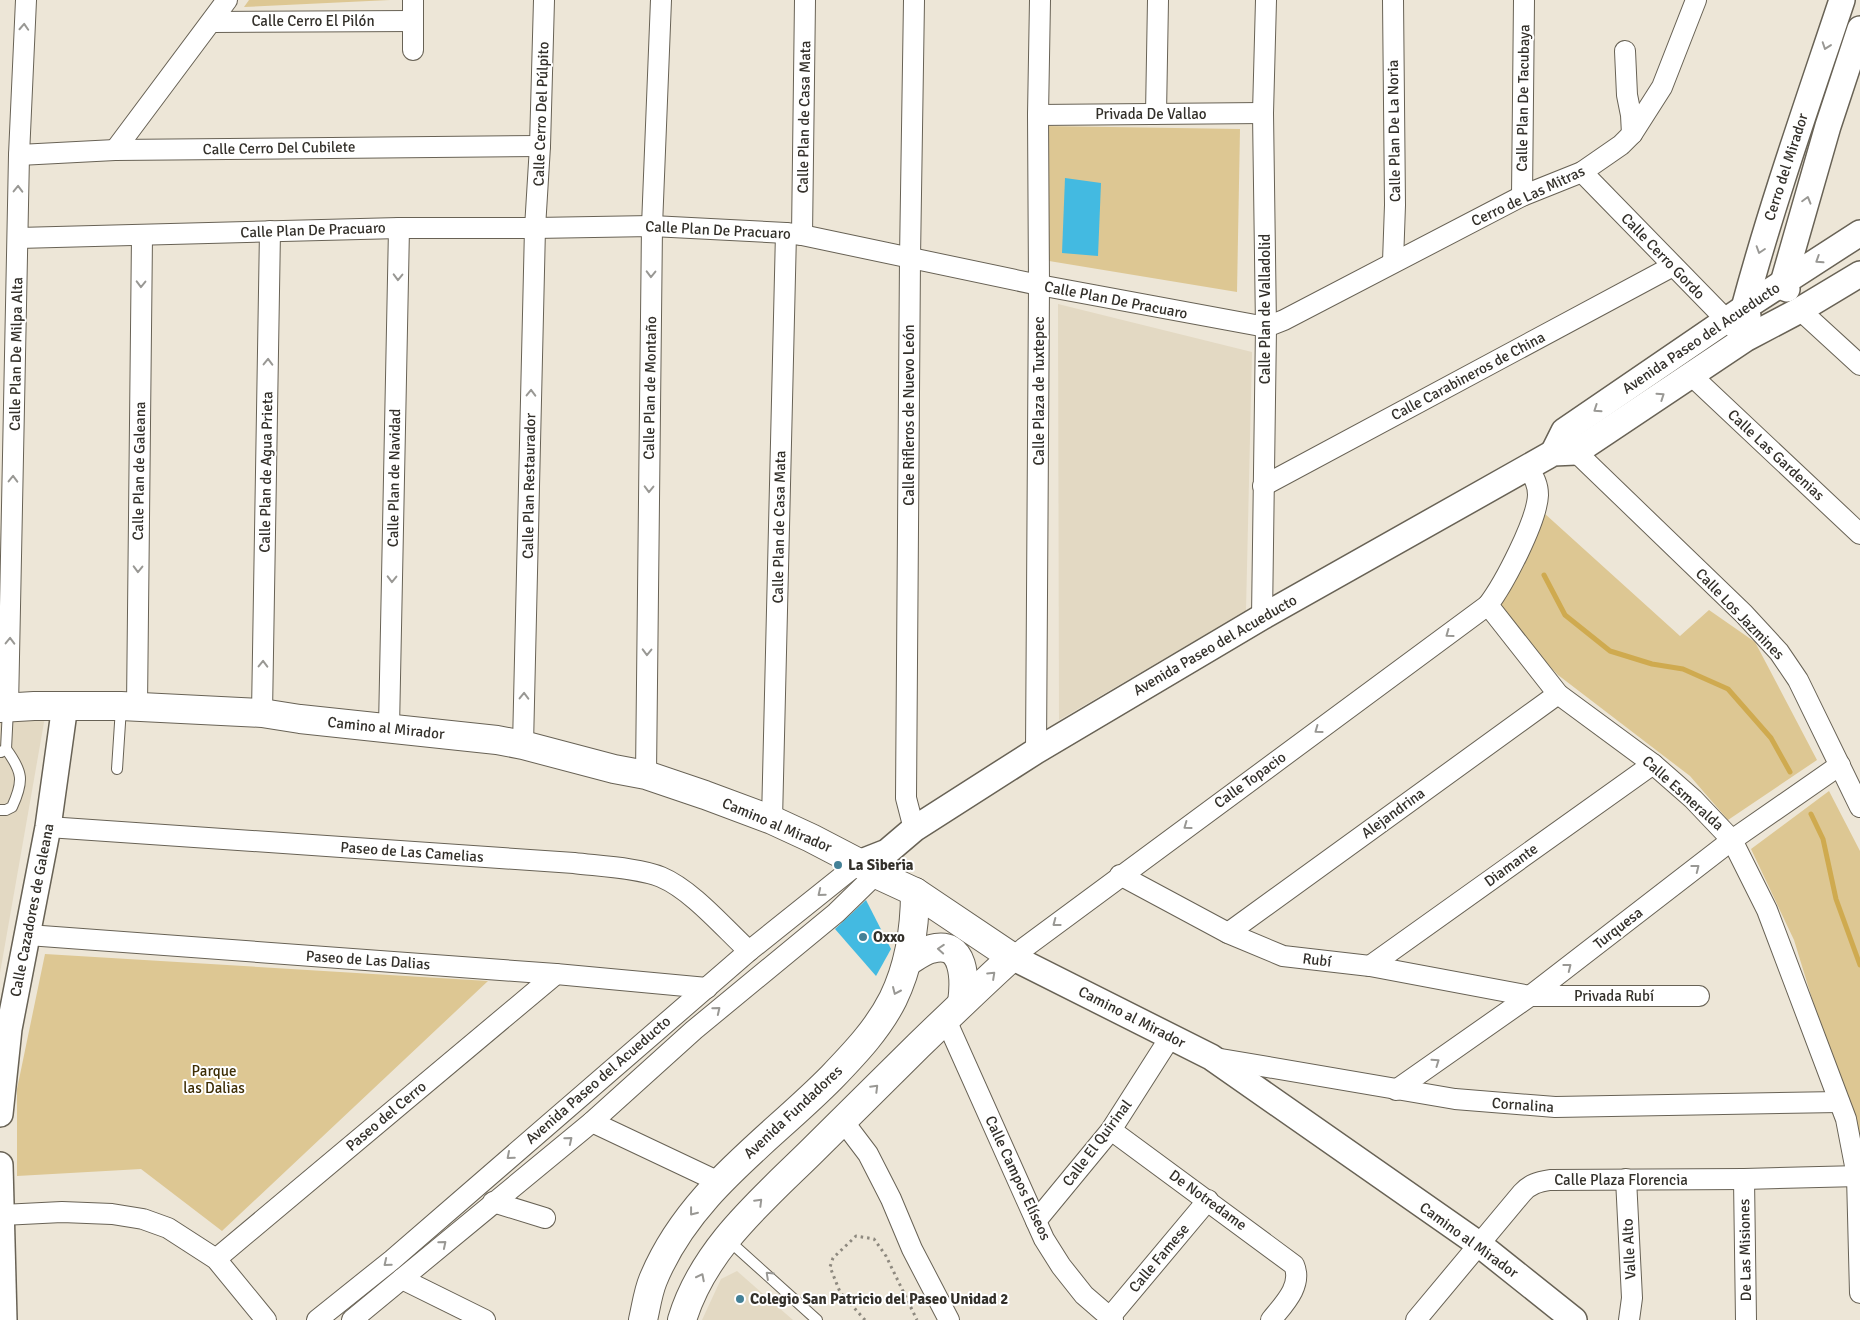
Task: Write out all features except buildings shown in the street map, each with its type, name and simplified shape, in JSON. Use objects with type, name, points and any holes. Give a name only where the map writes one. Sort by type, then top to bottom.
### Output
[{"type":"main road","name":"Camino al Mirador","points":[[4,708],[129,706],[262,713],[300,719],[496,740],[646,775],[705,794],[874,863],[914,892],[1012,956]]},
{"type":"main road","name":"Avenida Fundadores","points":[[643,1320],[653,1280],[680,1228],[719,1182],[748,1153],[819,1090],[864,1043],[884,1015],[893,999],[907,962],[914,919],[914,892]]},
{"type":"main road","points":[[907,962],[932,949],[946,948],[951,950],[960,960],[964,989],[954,1011]]},
{"type":"main road","points":[[682,1320],[703,1273],[743,1218],[1012,956]]},
{"type":"street","name":"Calle Plan De Milpa Alta","points":[[4,708],[18,238],[18,155],[26,0]]},
{"type":"street","points":[[115,150],[227,0]]},
{"type":"street","points":[[413,0],[413,50]]},
{"type":"street","name":"Calle Cerro Del Púlpito","points":[[535,228],[540,146],[544,0]]},
{"type":"street","name":"Calle Plan de Montaño","points":[[646,775],[652,226],[661,0]]},
{"type":"street","name":"Calle Plan de Casa Mata","points":[[772,820],[794,234],[805,0]]},
{"type":"street","name":"Calle Rifleros de Nuevo León","points":[[914,0],[906,798],[914,829]]},
{"type":"street","name":"Calle Plaza de Tuxtepec","points":[[1036,752],[1040,285],[1038,115],[1040,0]]},
{"type":"street","points":[[1156,114],[1158,0]]},
{"type":"street","name":"Calle Plan de Valladolid","points":[[1262,617],[1266,327],[1263,113],[1266,0]]},
{"type":"street","name":"Calle Plan De La Noria","points":[[1393,0],[1395,205],[1393,262]]},
{"type":"street","name":"Calle Plan De Tacubaya","points":[[1522,196],[1524,0]]},
{"type":"street","name":"Cerro de Las Mitras","points":[[1393,262],[1522,196],[1582,172],[1621,144],[1632,134],[1662,87],[1696,0]]},
{"type":"street","name":"Cerro del Mirador","points":[[1735,314],[1760,248],[1842,0]]},
{"type":"street","name":"Calle Cerro El Pilón","points":[[212,22],[413,21]]},
{"type":"street","name":"Cerro del Mirador","points":[[1783,283],[1828,126],[1860,28]]},
{"type":"street","points":[[1625,51],[1627,95],[1632,134]]},
{"type":"street","name":"Privada De Vallao","points":[[1038,115],[1263,113]]},
{"type":"street","name":"Calle Cerro Del Cubilete","points":[[18,155],[115,150],[540,146]]},
{"type":"street","name":"Calle Cerro Gordo","points":[[1582,172],[1673,266],[1735,314]]},
{"type":"street","name":"Calle Plan De Pracuaro","points":[[18,238],[399,228],[652,226],[794,234],[1040,285],[1266,327]]},
{"type":"street","name":"Calle Plan de Navidad","points":[[389,728],[399,228]]},
{"type":"street","name":"Calle Plan Restaurador","points":[[523,745],[535,228]]},
{"type":"street","name":"Calle Plan de Agua Prieta","points":[[262,713],[270,231]]},
{"type":"street","name":"Avenida Paseo del Acueducto","points":[[1564,446],[1735,314],[1860,233]]},
{"type":"street","name":"Calle Plan de Galeana","points":[[129,706],[142,236]]},
{"type":"street","points":[[1266,327],[1284,320],[1393,262]]},
{"type":"street","name":"Calle Carabineros de China","points":[[1263,486],[1673,266]]},
{"type":"street","name":"Avenida Paseo del Acueducto","points":[[317,1320],[392,1260],[749,951],[874,863],[914,829],[1036,752],[1262,617],[1527,466],[1692,376],[1752,335],[1800,310],[1860,274]]},
{"type":"street","points":[[1783,283],[1800,310],[1860,365]]},
{"type":"street","points":[[1735,314],[1752,335]]},
{"type":"street","name":"Calle Las Gardenias","points":[[1692,376],[1860,534]]},
{"type":"street","name":"Calle Los Jazmines","points":[[1564,446],[1744,614],[1779,652],[1798,680],[1860,807]]},
{"type":"street","points":[[1488,605],[1507,577],[1536,505],[1538,495],[1536,479],[1527,466]]},
{"type":"street","name":"Calle Esmeralda","points":[[1488,605],[1558,694],[1653,764],[1693,799],[1732,840],[1767,910],[1794,977],[1846,1119],[1859,1176],[1860,1293]]},
{"type":"street","name":"Calle Topacio","points":[[1012,956],[1488,605]]},
{"type":"street","name":"Alejandrina","points":[[1228,933],[1558,694]]},
{"type":"street","name":"Calle Cazadores de Galeana","points":[[0,1114],[9,1029],[48,827],[65,706]]},
{"type":"street","name":"Diamante","points":[[1370,966],[1653,764]]},
{"type":"street","name":"Turquesa","points":[[1396,1090],[1530,996],[1732,840],[1840,765]]},
{"type":"street","name":"Paseo de Las Camelias","points":[[48,827],[574,863],[631,870],[660,876],[678,887],[701,905],[749,951]]},
{"type":"street","name":"Avenida Paseo del Acueducto","points":[[352,1320],[592,1122],[694,1030],[836,913],[874,863]]},
{"type":"street","name":"Rubí","points":[[1120,875],[1228,933],[1283,956],[1370,966],[1530,996]]},
{"type":"street","name":"Paseo de Las Dalias","points":[[28,935],[556,974],[707,988]]},
{"type":"street","name":"Camino al Mirador","points":[[1012,956],[1171,1036],[1210,1058],[1480,1245],[1574,1320]]},
{"type":"street","name":"Paseo del Cerro","points":[[216,1259],[556,974]]},
{"type":"street","name":"Privada Rubí","points":[[1530,996],[1699,996]]},
{"type":"street","name":"Calle Campos Elíseos","points":[[954,1011],[1044,1240],[1061,1266],[1084,1295],[1112,1318]]},
{"type":"street","points":[[677,1012],[694,1030]]},
{"type":"street","name":"Calle El Quirinal","points":[[1036,1221],[1111,1130],[1171,1036]]},
{"type":"street","name":"Cornalina","points":[[1210,1058],[1455,1099],[1555,1107],[1839,1102]]},
{"type":"street","points":[[843,1120],[868,1154],[891,1199],[912,1249],[949,1320]]},
{"type":"street","points":[[592,1122],[719,1182]]},
{"type":"street","name":"De Notredame","points":[[1111,1130],[1290,1260],[1296,1269],[1296,1277],[1290,1295],[1271,1320]]},
{"type":"street","points":[[0,1165],[4,1320]]},
{"type":"street","name":"Calle Plaza Florencia","points":[[1416,1320],[1522,1193],[1533,1184],[1550,1180],[1744,1179],[1859,1176]]},
{"type":"street","name":"Valle Alto","points":[[1626,1179],[1632,1298],[1629,1320]]},
{"type":"street","name":"De Las Misiones","points":[[1744,1179],[1746,1320]]},
{"type":"street","name":"Calle Famese","points":[[1112,1318],[1208,1200]]},
{"type":"street","points":[[493,1202],[545,1218]]},
{"type":"street","points":[[2,1214],[62,1212],[112,1214],[143,1219],[168,1228],[216,1259],[266,1320]]},
{"type":"street","points":[[402,1279],[485,1320]]},
{"type":"lane","points":[[117,769],[129,706]]},
{"type":"lane","points":[[0,810],[12,807],[20,790],[21,775],[16,763],[3,751],[4,708]]},
{"type":"lane","points":[[727,1238],[818,1320]]},
{"type":"path","points":[[865,1320],[840,1292],[830,1268],[833,1258],[856,1236],[874,1239],[886,1256],[917,1320]]},
{"type":"shaded area","points":[[1058,304],[1252,352],[1246,611],[1059,720]]},
{"type":"shaded area","points":[[46,711],[0,973],[0,717]]},
{"type":"shaded area","name":"Colegio San Patricio del Paseo Unidad 2","points":[[737,1271],[793,1320],[702,1320],[721,1279]]},
{"type":"green space","points":[[249,0],[390,0],[244,7]]},
{"type":"green space","points":[[1045,126],[1240,129],[1237,292],[1043,260]]},
{"type":"green space","points":[[1544,513],[1680,636],[1709,610],[1755,642],[1817,760],[1728,820],[1690,776],[1558,675],[1488,601]]},
{"type":"green space","points":[[1829,791],[1860,851],[1860,1155],[1794,940],[1751,849]]},
{"type":"green space","name":"Parque las Dalias","points":[[45,954],[488,981],[222,1231],[141,1169],[17,1176],[17,1089]]},
{"type":"waterway","points":[[1544,575],[1565,615],[1610,651],[1652,664],[1683,669],[1728,689],[1771,738],[1790,772]]},
{"type":"waterway","points":[[1811,814],[1823,839],[1836,899],[1860,965]]},
{"type":"place","name":"La Siberia","points":[[838,865]]},
{"type":"place","name":"Oxxo","points":[[863,937]]},
{"type":"place","name":"Colegio San Patricio del Paseo Unidad 2","points":[[740,1299]]}]
